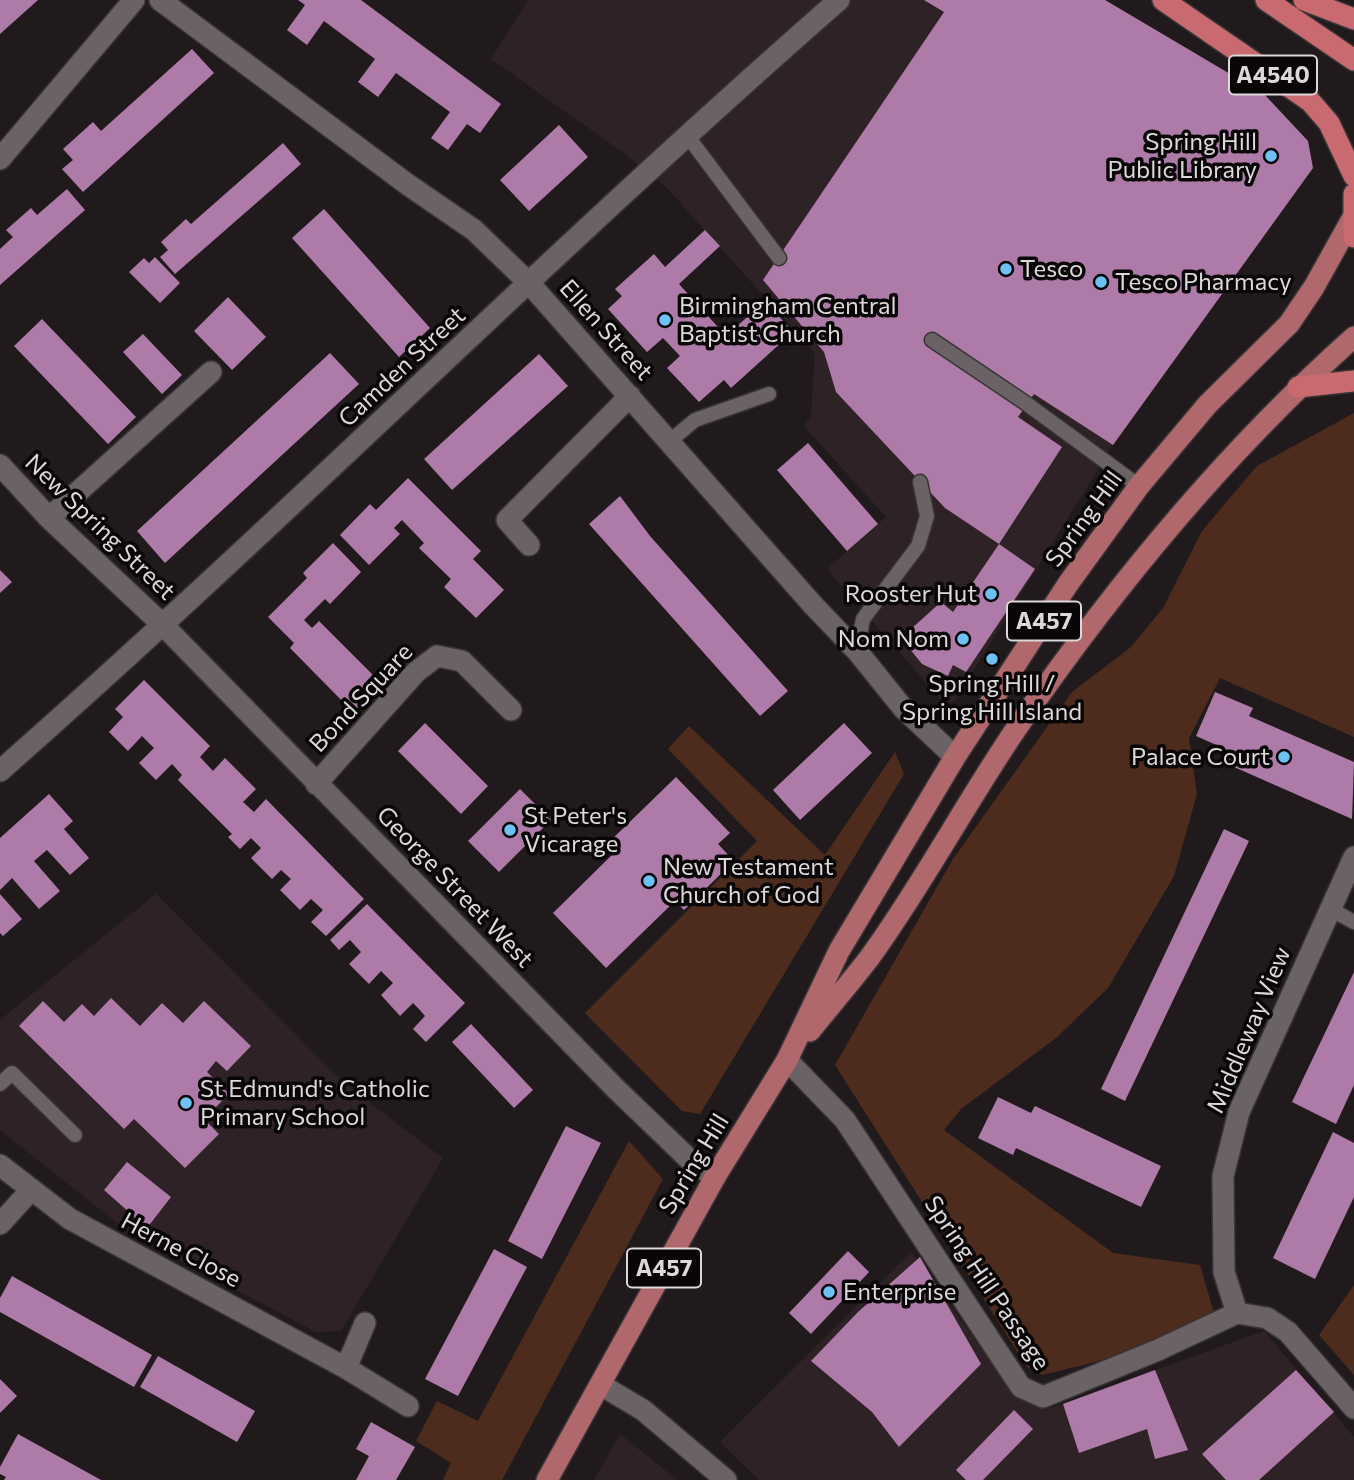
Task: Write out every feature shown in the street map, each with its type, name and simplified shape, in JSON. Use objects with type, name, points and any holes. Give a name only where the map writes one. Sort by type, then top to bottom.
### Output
[{"type":"highway","name":"A4540","points":[[1163,0],[1310,101],[1329,123],[1354,176]]},
{"type":"highway","name":"A4540","points":[[1266,0],[1354,60]]},
{"type":"highway","points":[[1304,0],[1354,19]]},
{"type":"highway","name":"Spring Hill","points":[[1353,227],[1354,194]]},
{"type":"highway","points":[[1298,387],[1354,381]]},
{"type":"main road","name":"Spring Hill","points":[[547,1480],[715,1177],[787,1060],[839,951],[955,757],[1068,584],[1139,486],[1208,404],[1289,324],[1353,227]]},
{"type":"main road","name":"Spring Hill","points":[[787,1060],[871,956],[1016,730],[1108,601],[1233,455],[1298,387],[1354,337]]},
{"type":"street","points":[[0,159],[134,0]]},
{"type":"street","name":"Ellen Street","points":[[160,0],[407,184],[474,230],[530,284],[813,605],[858,651],[903,708],[955,757]]},
{"type":"street","name":"Camden Street","points":[[0,771],[164,626],[530,284],[686,134],[839,0]]},
{"type":"street","points":[[49,518],[211,372]]},
{"type":"street","points":[[530,545],[507,520],[630,396]]},
{"type":"street","name":"New Spring Street","points":[[0,465],[49,518],[164,626]]},
{"type":"street","name":"George Street West","points":[[164,626],[615,1088],[692,1162],[715,1177]]},
{"type":"street","name":"Bond Square","points":[[316,784],[416,672],[437,656],[462,661],[511,709]]},
{"type":"street","name":"Middleway View","points":[[1237,1313],[1224,1272],[1223,1176],[1239,1112],[1354,857]]},
{"type":"street","name":"Spring Hill Passage","points":[[787,1060],[841,1114],[1021,1387],[1043,1397],[1158,1350],[1237,1313]]},
{"type":"street","name":"Herne Close","points":[[0,1165],[30,1191],[70,1219],[346,1368],[408,1406]]},
{"type":"street","points":[[0,1224],[30,1191]]},
{"type":"street","points":[[1237,1313],[1267,1318],[1288,1332],[1354,1408]]},
{"type":"street","points":[[346,1368],[365,1323]]},
{"type":"street","points":[[601,1385],[643,1410],[726,1480]]},
{"type":"lane","points":[[686,134],[779,258]]},
{"type":"lane","points":[[932,340],[1027,404],[1139,486]]},
{"type":"lane","points":[[670,441],[695,420],[769,394]]},
{"type":"lane","points":[[858,651],[863,619],[918,546],[927,516],[920,482]]},
{"type":"lane","points":[[1329,909],[1354,922]]},
{"type":"lane","points":[[0,1084],[12,1073],[75,1135]]},
{"type":"shaded area","name":"Tesco","points":[[528,0],[1105,0],[1264,94],[1284,208],[1113,445],[954,702],[942,701],[827,569],[886,517],[804,426],[811,416],[815,353],[668,189],[628,156],[491,59]]},
{"type":"shaded area","points":[[1354,413],[1354,737],[1220,678],[1189,738],[1197,794],[1174,876],[1108,988],[1056,1038],[961,1109],[944,1130],[1113,1253],[1200,1265],[1214,1313],[1128,1354],[1042,1375],[1027,1367],[835,1065],[953,859],[1072,692],[1131,647],[1163,608],[1202,531],[1257,466]]},
{"type":"shaded area","points":[[689,726],[825,855],[895,752],[904,774],[700,1114],[682,1111],[585,1013],[757,841],[668,749]]},
{"type":"shaded area","name":"St Edmund's Catholic Primary School","points":[[156,894],[346,1085],[443,1158],[341,1331],[316,1332],[131,1234],[0,1130],[0,1020]]},
{"type":"shaded area","points":[[629,1141],[663,1179],[502,1480],[443,1480],[451,1463],[416,1441],[437,1401],[478,1421]]},
{"type":"shaded area","points":[[911,1252],[1013,1391],[1045,1410],[1264,1331],[1354,1437],[1354,1480],[759,1480],[720,1442]]},
{"type":"shaded area","points":[[1354,1285],[1354,1375],[1319,1335]]},
{"type":"shaded area","points":[[620,1434],[677,1480],[594,1480]]},
{"type":"building","points":[[0,0],[38,0],[0,34]]},
{"type":"building","points":[[298,0],[361,0],[501,104],[480,133],[467,124],[448,150],[431,138],[450,112],[396,73],[378,97],[358,82],[375,59],[324,21],[307,45],[287,30],[305,5]]},
{"type":"building","name":"Tesco","points":[[924,0],[1105,0],[1264,94],[1308,141],[1313,168],[1113,445],[1034,394],[1018,417],[1062,447],[999,544],[945,508],[836,392],[824,352],[763,280],[944,12]]},
{"type":"building","points":[[192,49],[214,73],[83,192],[62,169],[73,160],[63,149],[93,122],[101,131]]},
{"type":"building","points":[[559,125],[588,157],[529,211],[500,180]]},
{"type":"building","points":[[283,143],[301,164],[175,274],[160,257],[168,250],[161,242],[186,219],[191,224]]},
{"type":"building","points":[[67,189],[85,210],[0,285],[0,249],[13,237],[6,230],[31,208],[37,215]]},
{"type":"building","points":[[324,209],[430,328],[399,357],[292,238]]},
{"type":"building","name":"Birmingham Central Baptist Church","points":[[705,230],[720,246],[679,284],[726,336],[765,301],[793,332],[731,388],[724,380],[699,402],[667,368],[680,356],[663,338],[647,352],[608,309],[622,296],[615,289],[654,254],[665,267]]},
{"type":"building","points":[[155,257],[180,283],[160,303],[129,272],[144,258],[149,263]]},
{"type":"building","points":[[228,297],[266,337],[232,370],[194,331]]},
{"type":"building","points":[[42,319],[136,417],[108,444],[14,346]]},
{"type":"building","points":[[143,334],[182,375],[162,394],[123,352]]},
{"type":"building","points":[[330,353],[359,384],[165,563],[137,531]]},
{"type":"building","points":[[539,354],[568,386],[452,490],[424,459]]},
{"type":"building","points":[[808,443],[878,524],[847,551],[777,470]]},
{"type":"building","points":[[408,478],[481,551],[473,559],[504,590],[476,618],[444,587],[451,579],[419,548],[424,543],[402,520],[394,528],[400,534],[369,565],[340,535],[370,504],[376,510]]},
{"type":"building","points":[[620,496],[650,536],[788,691],[760,716],[589,524]]},
{"type":"building","points":[[333,543],[361,572],[330,604],[325,599],[304,620],[312,628],[319,621],[382,684],[353,712],[290,648],[294,643],[268,617],[307,578],[303,573]]},
{"type":"building","points":[[999,544],[1035,569],[966,672],[953,665],[948,676],[922,664],[901,638],[941,602],[953,612]]},
{"type":"building","points":[[0,570],[12,582],[0,593]]},
{"type":"building","points":[[144,680],[210,746],[200,757],[213,771],[225,758],[256,789],[243,802],[254,812],[266,799],[364,899],[326,936],[311,922],[323,910],[311,899],[300,910],[280,890],[291,879],[281,870],[272,879],[251,858],[261,848],[251,838],[240,849],[228,837],[232,834],[178,780],[182,775],[172,764],[156,780],[139,763],[154,748],[142,736],[128,751],[109,732],[123,717],[115,709]]},
{"type":"building","name":"Palace Court","points":[[1215,692],[1253,708],[1249,716],[1354,762],[1352,819],[1225,763],[1230,751],[1196,736]]},
{"type":"building","points":[[425,723],[488,786],[461,814],[398,751]]},
{"type":"building","points":[[844,723],[872,753],[800,820],[773,790]]},
{"type":"building","name":"New Testament Church of God","points":[[676,777],[730,833],[718,844],[734,861],[684,910],[675,901],[606,968],[553,913],[615,852],[607,844]]},
{"type":"building","name":"St Peter's Vicarage","points":[[520,789],[551,820],[499,872],[468,841]]},
{"type":"building","points":[[49,794],[73,821],[64,829],[89,858],[70,875],[47,850],[34,861],[60,891],[39,909],[12,878],[0,890],[0,838]]},
{"type":"building","points":[[1224,829],[1249,841],[1125,1101],[1101,1089]]},
{"type":"building","points":[[0,894],[22,919],[3,936],[0,933]]},
{"type":"building","points":[[367,904],[465,1003],[426,1042],[413,1029],[425,1016],[419,1009],[413,1003],[400,1016],[381,995],[393,983],[381,971],[369,984],[349,964],[361,952],[350,940],[339,950],[330,940]]},
{"type":"building","points":[[1354,972],[1354,1085],[1336,1124],[1292,1102]]},
{"type":"building","points":[[111,998],[140,1026],[162,1003],[183,1023],[204,1001],[251,1046],[227,1071],[216,1061],[207,1072],[229,1094],[204,1119],[219,1134],[185,1168],[134,1119],[124,1129],[19,1026],[43,1001],[64,1022],[82,1004],[94,1016]]},
{"type":"building","points":[[471,1024],[533,1090],[514,1108],[452,1042]]},
{"type":"building","points":[[998,1097],[1031,1113],[1035,1106],[1161,1166],[1141,1207],[1016,1148],[1013,1155],[978,1138]]},
{"type":"building","points":[[566,1126],[601,1143],[542,1259],[508,1241]]},
{"type":"building","points":[[1333,1132],[1354,1143],[1354,1197],[1315,1279],[1273,1258]]},
{"type":"building","points":[[127,1162],[171,1197],[147,1228],[104,1190]]},
{"type":"building","points":[[494,1249],[527,1267],[458,1396],[425,1379]]},
{"type":"building","name":"Enterprise","points":[[848,1251],[869,1272],[811,1334],[789,1313]]},
{"type":"building","points":[[920,1257],[981,1364],[899,1447],[872,1412],[811,1361],[858,1312]]},
{"type":"building","points":[[12,1276],[152,1355],[134,1387],[0,1312],[0,1298]]},
{"type":"building","points":[[158,1356],[255,1411],[237,1442],[140,1387]]},
{"type":"building","points":[[1155,1370],[1188,1450],[1155,1459],[1147,1429],[1079,1453],[1063,1404]]},
{"type":"building","points":[[1296,1370],[1334,1412],[1259,1480],[1226,1480],[1202,1454]]},
{"type":"building","points":[[0,1379],[17,1396],[0,1413]]},
{"type":"building","points":[[1014,1410],[1033,1429],[983,1480],[966,1480],[956,1470]]},
{"type":"building","points":[[371,1422],[415,1447],[396,1480],[356,1480],[369,1456],[356,1449]]},
{"type":"building","points":[[18,1434],[101,1480],[4,1480],[6,1477],[0,1474],[0,1467]]},
{"type":"place","name":"Spring Hill Public Library","points":[[1271,156]]},
{"type":"place","name":"Tesco","points":[[1006,269]]},
{"type":"place","name":"Tesco Pharmacy","points":[[1101,282]]},
{"type":"place","name":"Birmingham Central Baptist Church","points":[[665,320]]},
{"type":"place","name":"Rooster Hut","points":[[991,594]]},
{"type":"place","name":"Nom Nom","points":[[963,639]]},
{"type":"place","name":"Spring Hill / Spring Hill Island","points":[[992,659]]},
{"type":"place","name":"Palace Court","points":[[1284,757]]},
{"type":"place","name":"St Peter's Vicarage","points":[[510,830]]},
{"type":"place","name":"New Testament Church of God","points":[[649,881]]},
{"type":"place","name":"St Edmund's Catholic Primary School","points":[[186,1103]]},
{"type":"place","name":"Enterprise","points":[[829,1292]]}]
